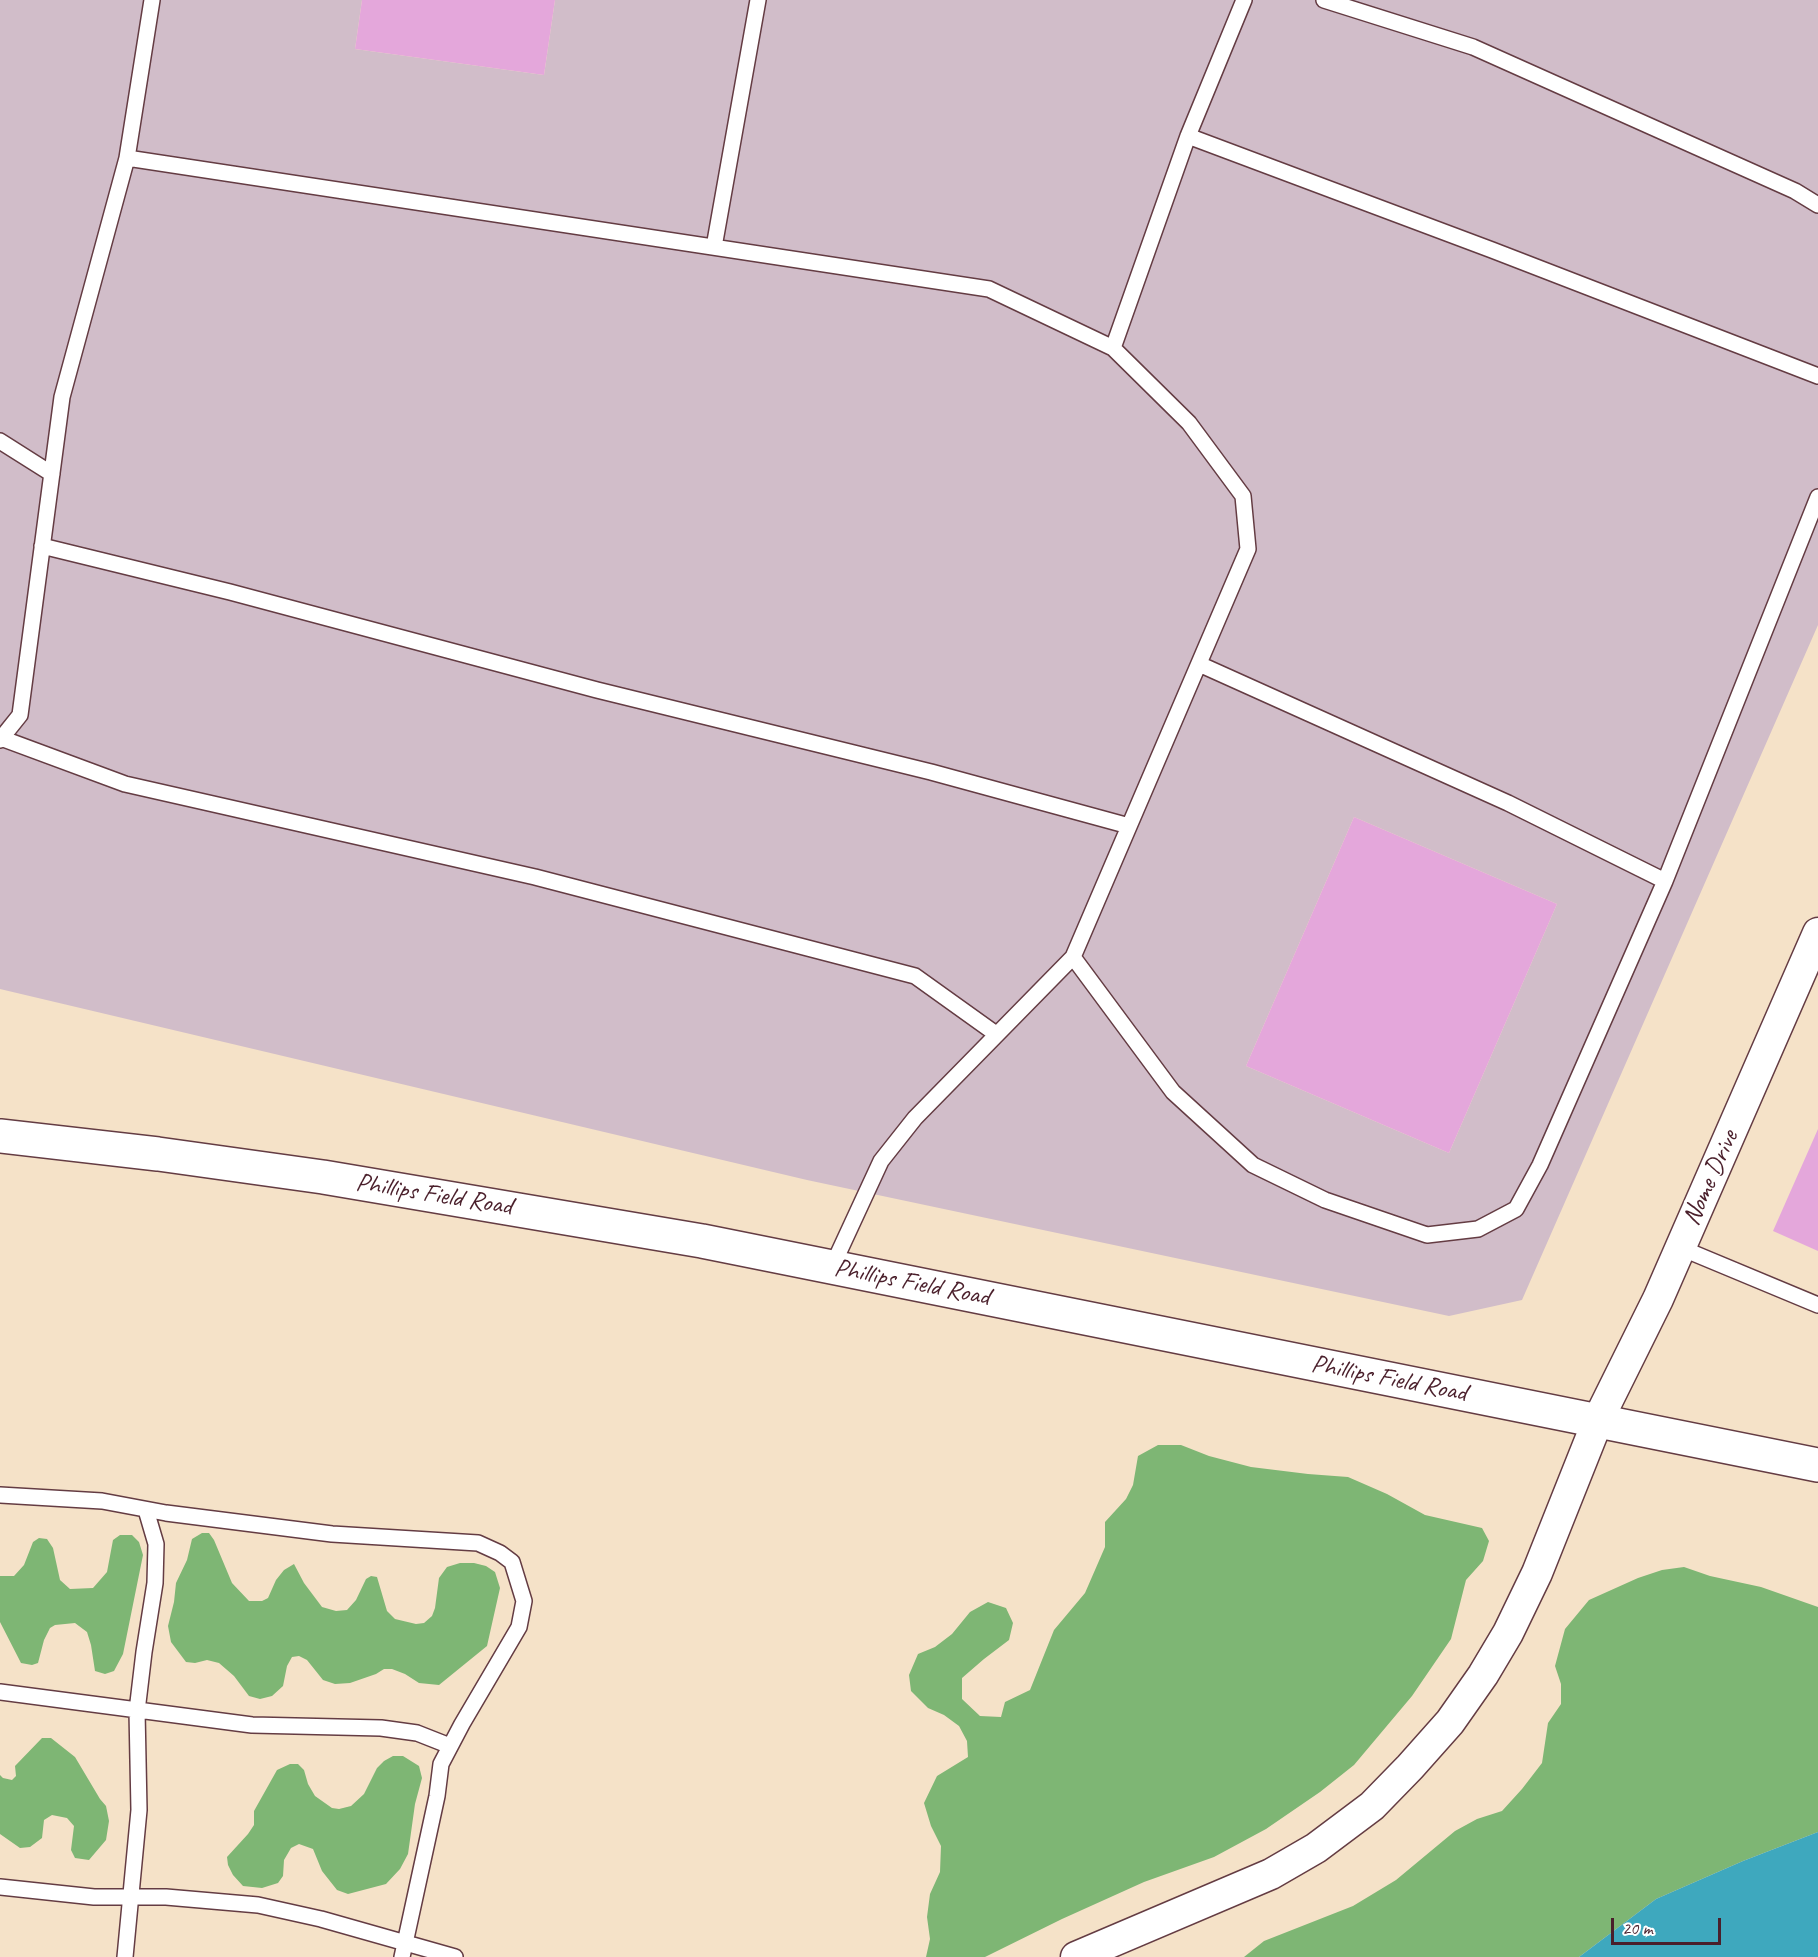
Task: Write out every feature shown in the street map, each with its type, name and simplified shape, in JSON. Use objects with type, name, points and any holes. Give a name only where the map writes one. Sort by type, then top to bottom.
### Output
[{"type":"street","name":"Nome Drive","points":[[1076,1957],[1280,1869],[1316,1848],[1371,1806],[1450,1722],[1483,1675],[1508,1633],[1537,1573],[1598,1420],[1658,1299],[1818,933]]},
{"type":"street","name":"Phillips Field Road","points":[[0,1136],[158,1154],[323,1177],[702,1241],[1818,1465]]},
{"type":"lane","points":[[152,0],[128,158],[62,397],[20,715],[1,739],[125,784],[535,877],[915,976],[996,1034]]},
{"type":"lane","points":[[714,247],[758,0]]},
{"type":"lane","points":[[1113,348],[1188,136],[1244,0]]},
{"type":"lane","points":[[1324,0],[1473,47],[1795,191],[1818,205]]},
{"type":"lane","points":[[1188,136],[1818,376]]},
{"type":"lane","points":[[128,158],[989,289],[1113,348],[1189,423],[1244,496],[1248,549],[1073,957],[915,1118],[881,1161],[832,1267]]},
{"type":"lane","points":[[0,441],[52,474]]},
{"type":"lane","points":[[1073,957],[1173,1092],[1253,1165],[1325,1200],[1427,1235],[1478,1229],[1516,1209],[1540,1165],[1665,881],[1818,497]]},
{"type":"lane","points":[[42,546],[230,592],[597,690],[931,772],[1130,826]]},
{"type":"lane","points":[[1199,664],[1508,803],[1665,881]]},
{"type":"lane","points":[[1681,1248],[1818,1305]]},
{"type":"lane","points":[[0,1496],[102,1501],[146,1510],[332,1534],[478,1543],[500,1553],[512,1562],[524,1601],[519,1627],[441,1764],[437,1796],[404,1949]]},
{"type":"lane","points":[[125,1957],[139,1810],[137,1711],[155,1583],[156,1544],[146,1510]]},
{"type":"lane","points":[[0,1692],[252,1725],[381,1728],[417,1733],[450,1746]]},
{"type":"lane","points":[[0,1887],[94,1897],[166,1897],[258,1905],[321,1919],[404,1949],[455,1957]]},
{"type":"shaded area","points":[[0,0],[362,0],[355,49],[544,75],[555,0],[1818,0],[1818,625],[1522,1300],[1449,1316],[807,1180],[0,989]],"holes":[[[1354,817],[1557,904],[1449,1153],[1246,1066]]]},
{"type":"green space","points":[[1158,1445],[1181,1445],[1209,1456],[1251,1467],[1348,1477],[1387,1494],[1425,1515],[1482,1528],[1489,1541],[1483,1561],[1466,1580],[1451,1639],[1412,1696],[1354,1765],[1320,1792],[1266,1829],[1214,1857],[1144,1882],[985,1957],[926,1957],[930,1939],[927,1917],[930,1894],[940,1872],[941,1846],[931,1826],[924,1803],[937,1776],[968,1757],[967,1741],[959,1726],[944,1715],[928,1708],[911,1691],[909,1675],[918,1654],[935,1647],[952,1634],[970,1612],[988,1602],[1006,1608],[1013,1623],[1009,1640],[962,1678],[962,1699],[980,1716],[1001,1717],[1005,1702],[1030,1690],[1054,1630],[1085,1593],[1105,1547],[1105,1522],[1126,1499],[1133,1485],[1138,1456]]},
{"type":"green space","points":[[202,1533],[209,1533],[214,1540],[232,1583],[249,1601],[262,1601],[268,1598],[276,1580],[284,1570],[294,1564],[304,1583],[322,1607],[336,1611],[347,1610],[356,1600],[366,1579],[371,1576],[377,1577],[387,1611],[395,1619],[416,1624],[424,1623],[432,1616],[439,1578],[447,1567],[460,1563],[486,1566],[495,1572],[500,1588],[487,1646],[439,1685],[419,1683],[392,1669],[384,1669],[350,1683],[335,1684],[323,1680],[307,1660],[299,1656],[292,1657],[287,1666],[283,1686],[272,1696],[260,1699],[249,1696],[234,1676],[219,1663],[207,1660],[195,1663],[186,1662],[171,1642],[168,1626],[176,1583],[187,1560],[192,1539]]},
{"type":"green space","points":[[120,1535],[132,1535],[139,1542],[143,1555],[123,1654],[114,1671],[105,1674],[95,1671],[87,1632],[75,1623],[55,1625],[50,1628],[38,1663],[32,1665],[21,1663],[0,1622],[0,1576],[14,1576],[24,1565],[33,1542],[39,1538],[47,1539],[53,1548],[60,1580],[70,1589],[93,1588],[107,1572],[113,1540]]},
{"type":"green space","points":[[1684,1567],[1710,1576],[1761,1587],[1818,1607],[1818,1832],[1743,1861],[1656,1899],[1579,1957],[1244,1957],[1264,1941],[1353,1906],[1396,1880],[1455,1831],[1477,1819],[1502,1811],[1542,1763],[1548,1723],[1561,1704],[1561,1684],[1555,1666],[1565,1629],[1589,1600],[1638,1578],[1662,1570]]},
{"type":"green space","points":[[42,1738],[51,1738],[75,1757],[106,1806],[109,1821],[106,1840],[89,1860],[75,1858],[71,1850],[74,1826],[67,1818],[52,1815],[44,1820],[42,1838],[30,1847],[20,1848],[0,1834],[0,1775],[12,1780],[16,1776],[15,1766]]},
{"type":"green space","points":[[393,1756],[403,1756],[419,1766],[422,1778],[415,1804],[408,1854],[400,1869],[386,1884],[348,1894],[337,1890],[322,1871],[313,1849],[299,1844],[291,1848],[284,1860],[283,1876],[278,1883],[262,1888],[243,1886],[233,1875],[227,1857],[254,1825],[254,1811],[277,1770],[290,1764],[298,1764],[304,1770],[315,1796],[332,1808],[339,1809],[351,1806],[364,1794],[377,1768]]},
{"type":"water","points":[[1818,1832],[1818,1957],[1579,1957],[1656,1899],[1743,1861]]},
{"type":"building","points":[[362,0],[555,0],[544,75],[355,49]]},
{"type":"building","points":[[1354,817],[1557,904],[1449,1153],[1246,1066]]},
{"type":"building","points":[[1818,1129],[1818,1251],[1773,1231]]}]
